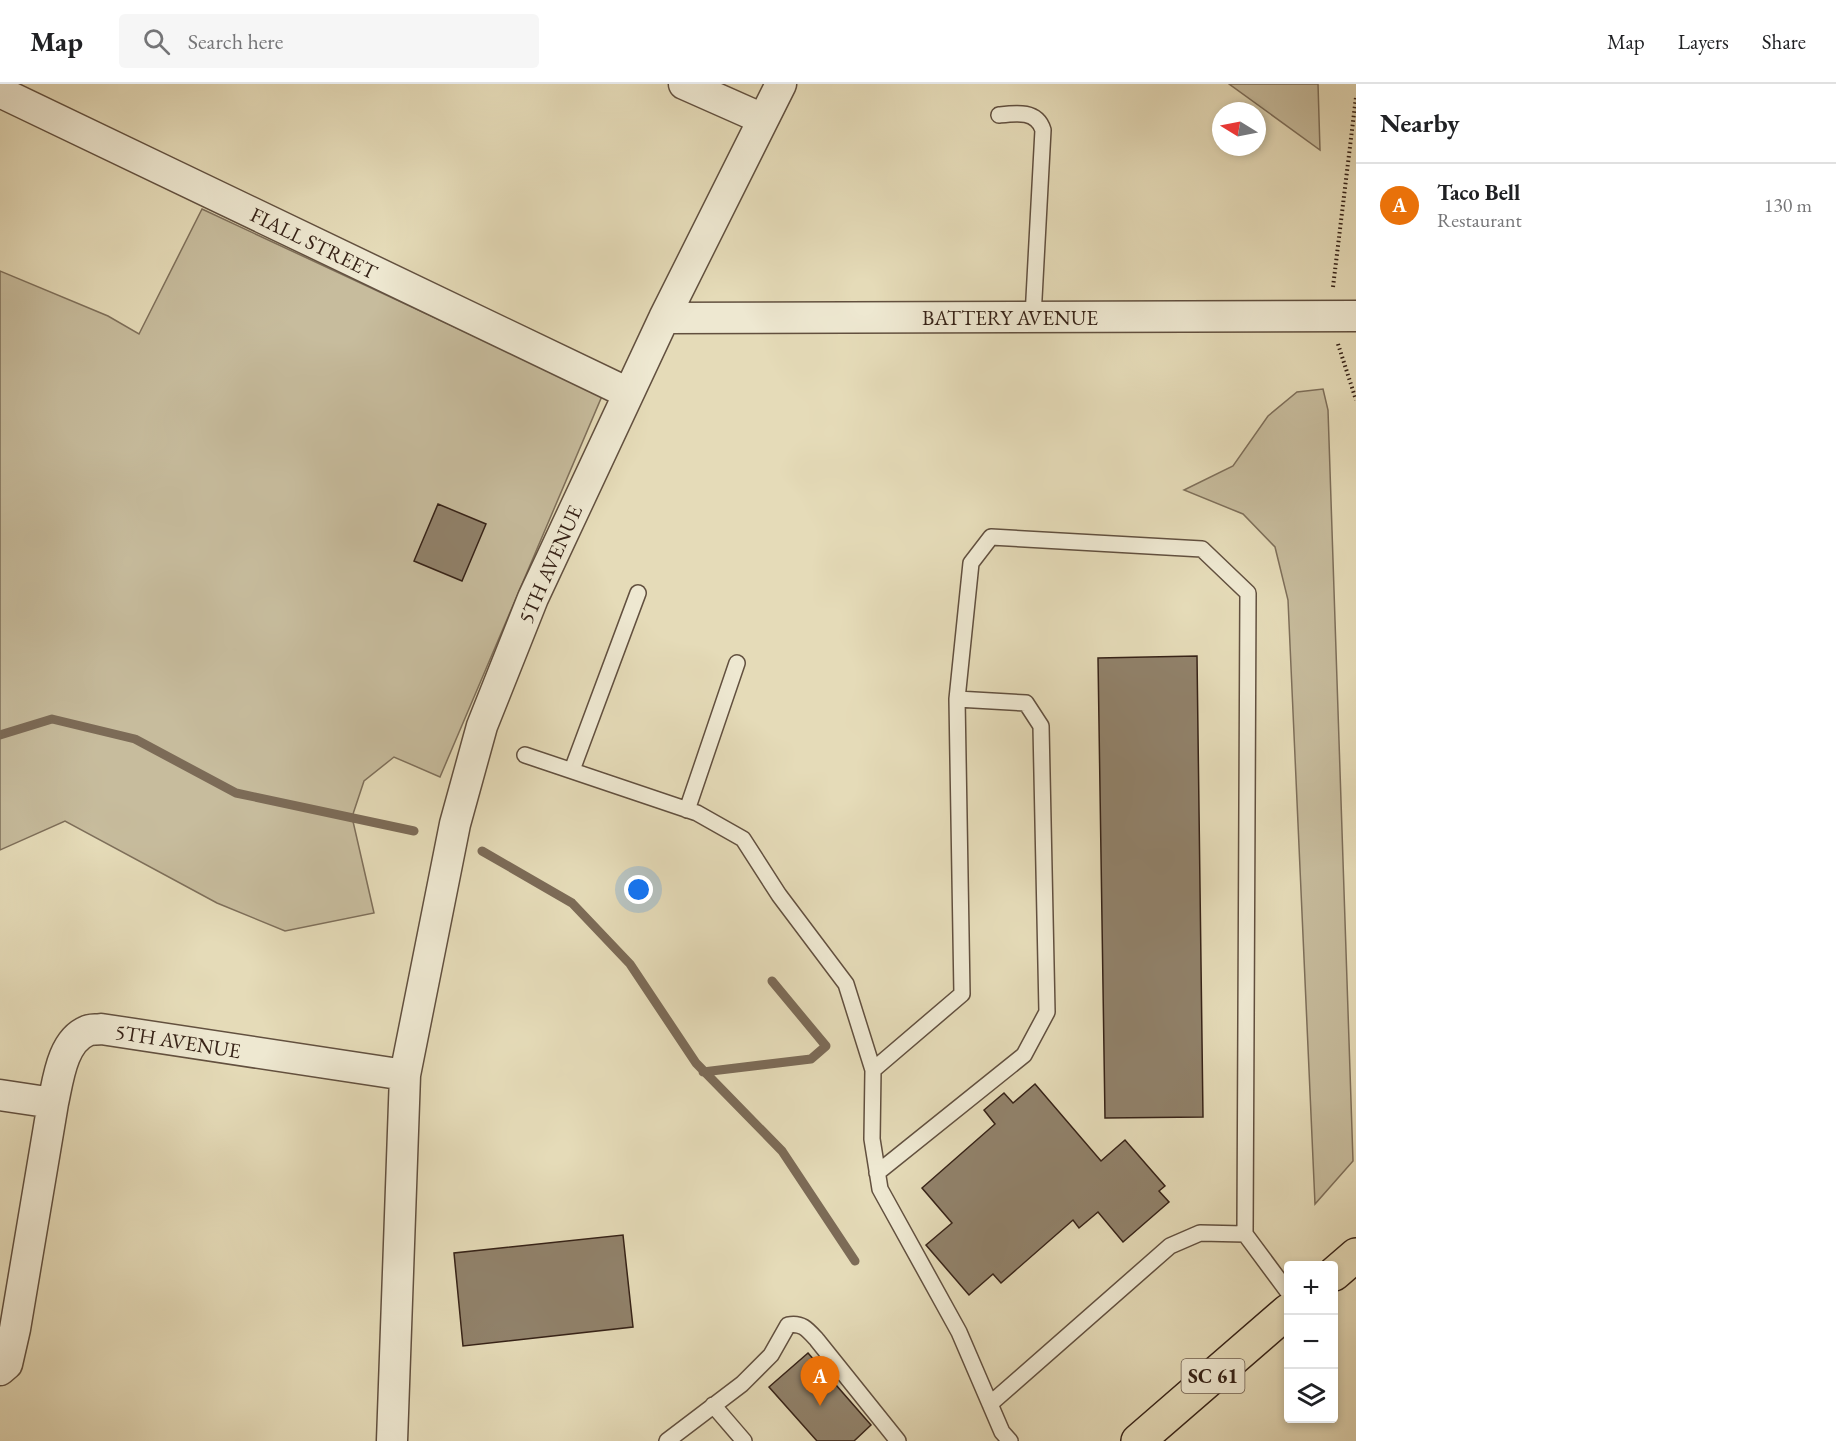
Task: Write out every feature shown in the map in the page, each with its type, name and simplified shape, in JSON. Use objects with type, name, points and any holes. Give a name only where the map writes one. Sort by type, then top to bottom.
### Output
[{"type":"main road","points":[[1338,1271],[1356,1255]]},
{"type":"main road","name":"SC 61","points":[[1138,1441],[1284,1314]]},
{"type":"street","points":[[684,84],[763,119]]},
{"type":"street","name":"5TH AVENUE","points":[[392,1441],[405,1075],[455,824],[482,726],[533,598],[628,393],[781,84]]},
{"type":"street","name":"FIALL STREET","points":[[0,92],[628,393]]},
{"type":"street","name":"BATTERY AVENUE","points":[[664,318],[1342,316]]},
{"type":"street","name":"5TH AVENUE","points":[[53,1103],[64,1058],[76,1040],[87,1030],[101,1029],[405,1075]]},
{"type":"street","points":[[0,1095],[53,1103],[15,1329],[7,1364],[0,1370]]},
{"type":"lane","points":[[999,115],[1028,114],[1035,117],[1043,130],[1033,317]]},
{"type":"lane","points":[[873,1070],[962,994],[957,699],[971,563],[991,537],[1202,549],[1248,593],[1245,1234],[1284,1287]]},
{"type":"lane","points":[[572,770],[638,593]]},
{"type":"lane","points":[[687,810],[737,663]]},
{"type":"lane","points":[[877,1173],[1024,1055],[1047,1012],[1041,726],[1026,703],[957,699]]},
{"type":"lane","points":[[525,755],[687,810],[743,839],[779,895],[846,984],[873,1070],[872,1139],[880,1189],[960,1332],[1002,1432],[1010,1441]]},
{"type":"lane","points":[[990,1404],[1170,1246],[1200,1233],[1245,1234]]},
{"type":"lane","points":[[667,1441],[742,1384],[771,1355],[788,1325],[796,1323],[807,1329],[817,1340],[898,1441]]},
{"type":"lane","points":[[713,1405],[744,1441]]},
{"type":"path","points":[[1356,97],[1342,316],[1356,400]]},
{"type":"shaded area","points":[[1229,84],[1318,84],[1320,150],[1266,111],[1266,102],[1254,102]]},
{"type":"shaded area","points":[[202,209],[602,396],[440,777],[394,757],[364,781],[352,817],[374,913],[285,931],[217,903],[65,821],[0,850],[0,271],[108,316],[139,334]]},
{"type":"shaded area","points":[[1323,389],[1328,410],[1353,1161],[1315,1204],[1288,600],[1275,547],[1243,514],[1184,490],[1233,466],[1268,416],[1297,392]]},
{"type":"building","points":[[438,504],[486,524],[462,581],[414,561]]},
{"type":"building","points":[[1197,656],[1203,1117],[1105,1118],[1098,658]]},
{"type":"building","points":[[1035,1084],[1101,1161],[1125,1140],[1165,1186],[1159,1191],[1169,1202],[1123,1242],[1098,1212],[1079,1228],[1073,1220],[1001,1283],[993,1274],[969,1295],[926,1245],[952,1223],[922,1188],[995,1124],[984,1110],[1004,1093],[1013,1103]]},
{"type":"building","points":[[623,1235],[633,1327],[463,1346],[454,1253]]},
{"type":"building","points":[[808,1353],[871,1425],[854,1441],[817,1441],[769,1387]]},
{"type":"waterway","points":[[0,735],[52,719],[135,739],[236,793],[414,831]]},
{"type":"waterway","points":[[482,851],[572,903],[630,964],[696,1063],[782,1151],[855,1261]]},
{"type":"waterway","points":[[703,1072],[811,1059],[826,1046],[772,981]]},
{"type":"place","name":"Taco Bell","points":[[820,1406]]}]
